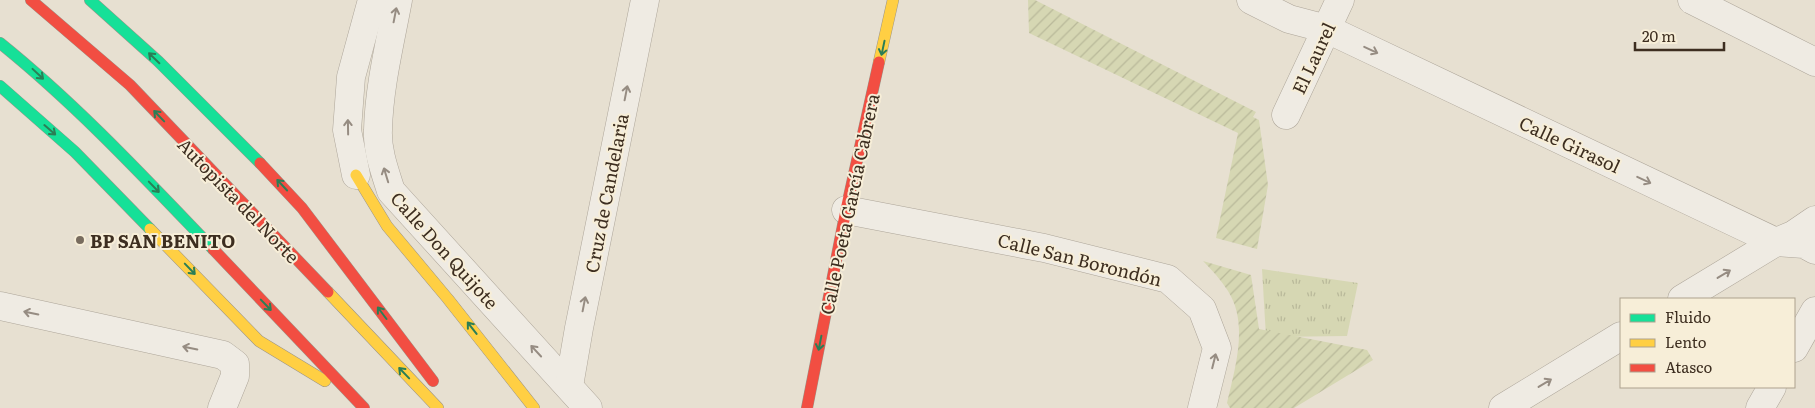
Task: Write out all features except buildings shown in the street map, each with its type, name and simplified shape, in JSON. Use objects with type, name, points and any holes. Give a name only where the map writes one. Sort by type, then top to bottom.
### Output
[{"type":"main road","name":"Autopista del Norte","points":[[31,0],[130,85],[438,408]]},
{"type":"main road","points":[[90,0],[116,22],[201,103],[283,186],[302,208],[442,393]]},
{"type":"main road","name":"Calle Poeta García Cabrera","points":[[807,408],[846,210],[893,0]]},
{"type":"main road","points":[[0,43],[26,63],[104,134],[361,405]]},
{"type":"main road","points":[[0,86],[75,152],[259,341],[361,405]]},
{"type":"main road","points":[[356,175],[387,226],[448,298],[534,408]]},
{"type":"street","points":[[356,175],[347,130],[351,77],[372,0]]},
{"type":"street","name":"Calle Don Quijote","points":[[398,0],[384,72],[378,132],[382,161],[391,191],[588,408]]},
{"type":"street","name":"Cruz de Candelaria","points":[[569,386],[645,0]]},
{"type":"street","name":"Calle Girasol","points":[[1251,0],[1289,19],[1327,29],[1776,242],[1804,244],[1815,250]]},
{"type":"street","name":"El Laurel","points":[[1286,115],[1340,0]]},
{"type":"street","points":[[1692,0],[1815,62]]},
{"type":"street","name":"Calle San Borondón","points":[[846,210],[1044,248],[1168,279],[1202,310],[1217,348],[1202,408]]},
{"type":"street","points":[[1684,298],[1776,242],[1793,235],[1815,220]]},
{"type":"street","points":[[0,306],[223,355],[235,364],[235,376],[222,408]]},
{"type":"street","points":[[1795,346],[1815,311]]},
{"type":"street","points":[[1503,408],[1620,337]]},
{"type":"street","points":[[1760,408],[1771,388]]},
{"type":"green space","points":[[1028,0],[1035,0],[1256,112],[1253,117],[1259,120],[1268,185],[1257,249],[1216,238],[1238,133],[1029,33]]},
{"type":"green space","points":[[1203,261],[1251,275],[1259,329],[1367,350],[1373,360],[1294,408],[1230,408],[1227,403],[1238,346],[1238,318],[1228,291]]},
{"type":"green space","points":[[1262,269],[1358,283],[1347,336],[1266,337]]},
{"type":"traffic: fast","points":[[90,0],[158,61],[260,163]]},
{"type":"traffic: fast","points":[[0,43],[83,116],[213,249]]},
{"type":"traffic: fast","points":[[0,86],[75,152],[150,229]]},
{"type":"traffic: slow","points":[[879,62],[893,0]]},
{"type":"traffic: slow","points":[[356,175],[387,226],[448,299],[534,408]]},
{"type":"traffic: slow","points":[[150,229],[259,341],[325,381]]},
{"type":"traffic: slow","points":[[328,292],[438,408]]},
{"type":"traffic: jam","points":[[31,0],[130,85],[328,292]]},
{"type":"traffic: jam","points":[[807,408],[846,210],[879,62]]},
{"type":"traffic: jam","points":[[260,163],[302,208],[433,381]]},
{"type":"traffic: jam","points":[[213,249],[364,408]]},
{"type":"place","name":"BP SAN BENITO","points":[[80,240]]}]
